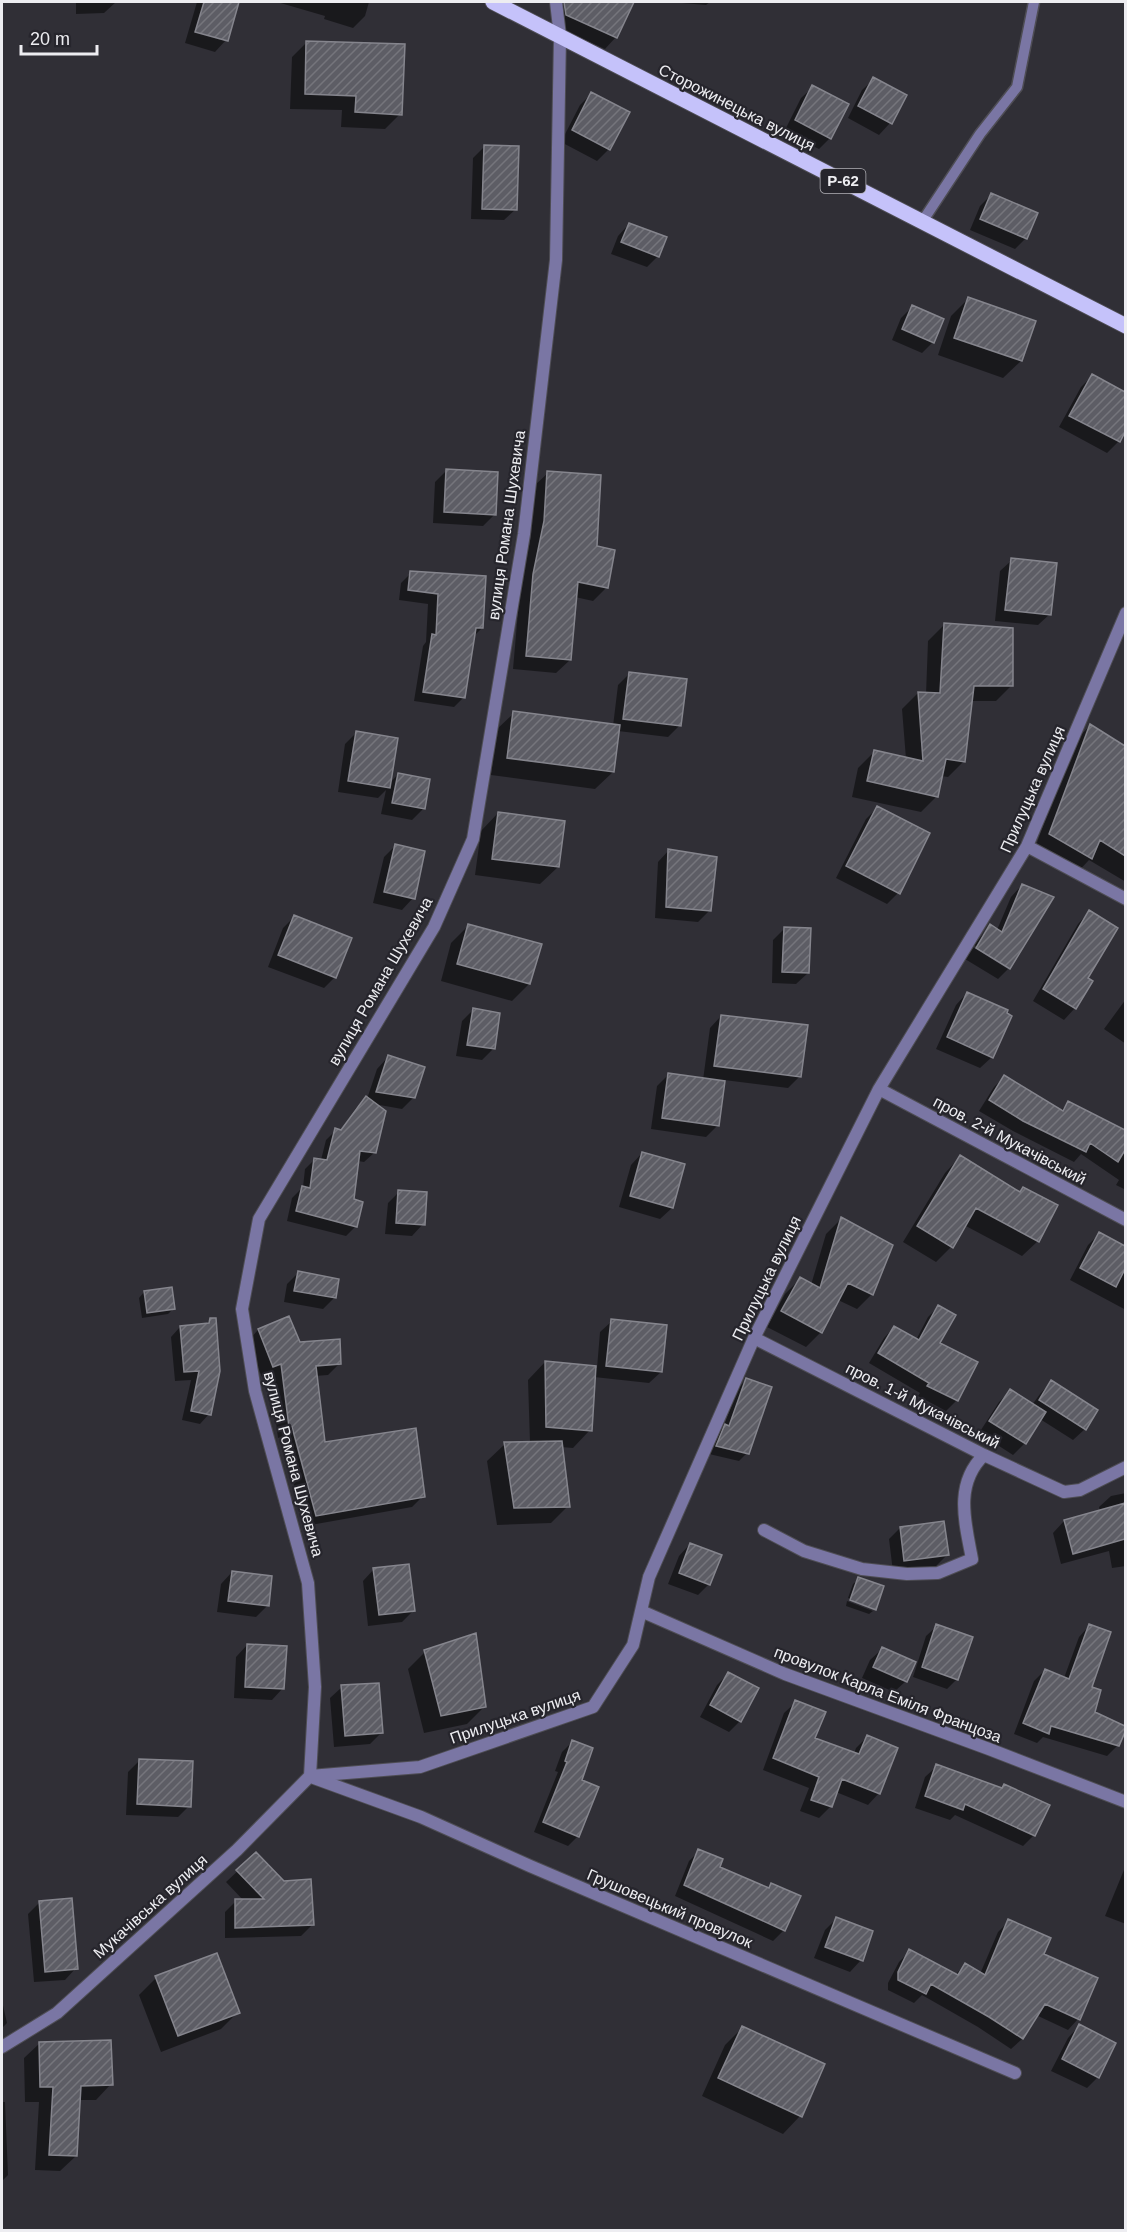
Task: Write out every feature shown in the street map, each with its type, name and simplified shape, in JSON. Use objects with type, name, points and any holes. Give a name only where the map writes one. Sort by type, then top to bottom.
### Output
[{"type":"main road","name":"Сторожинецька вулиця","points":[[493,2],[1125,326]]},
{"type":"street","name":"вулиця Романа Шухевича","points":[[310,1776],[315,1687],[308,1583],[255,1391],[242,1309],[259,1219],[434,927],[473,839],[524,534],[556,260],[560,36],[556,2]]},
{"type":"street","name":"Прилуцька вулиця","points":[[310,1776],[420,1767],[593,1707],[633,1644],[650,1577],[754,1338],[879,1089],[1027,846],[1125,613]]},
{"type":"street","points":[[1027,846],[1125,899]]},
{"type":"street","name":"пров. 2-й Мукачівський","points":[[879,1089],[1125,1220]]},
{"type":"street","name":"пров. 1-й Мукачівський","points":[[754,1338],[984,1455],[1064,1492],[1080,1490],[1125,1467]]},
{"type":"street","points":[[764,1530],[804,1551],[862,1569],[908,1574],[938,1573],[972,1559],[963,1505],[972,1467],[984,1455]]},
{"type":"street","name":"провулок Карла Еміля Францоза","points":[[641,1611],[785,1674],[1125,1802]]},
{"type":"street","name":"Мукачівська вулиця","points":[[2,2048],[57,2013],[237,1850],[310,1776]]},
{"type":"street","name":"Грушовецький провулок","points":[[310,1776],[421,1817],[1015,2073]]},
{"type":"lane","points":[[922,222],[980,134],[1017,87],[1034,2]]},
{"type":"building","points":[[204,2],[239,2],[228,41],[195,32]]},
{"type":"building","points":[[564,2],[634,2],[617,38],[566,15]]},
{"type":"building","points":[[306,41],[405,44],[402,115],[355,112],[356,96],[305,94]]},
{"type":"building","points":[[873,77],[907,95],[892,124],[858,106]]},
{"type":"building","points":[[812,85],[849,104],[831,139],[795,120]]},
{"type":"building","points":[[591,92],[630,112],[610,150],[572,130]]},
{"type":"building","points":[[484,145],[519,146],[517,210],[482,209]]},
{"type":"building","points":[[991,193],[1038,213],[1027,239],[980,219]]},
{"type":"building","points":[[629,223],[667,237],[659,257],[621,242]]},
{"type":"building","points":[[968,297],[1036,321],[1022,361],[954,338]]},
{"type":"building","points":[[912,305],[944,319],[934,343],[902,329]]},
{"type":"building","points":[[1092,374],[1125,392],[1125,432],[1120,442],[1069,416]]},
{"type":"building","points":[[446,469],[498,472],[496,515],[444,512]]},
{"type":"building","points":[[547,471],[601,475],[597,546],[615,550],[608,588],[578,582],[571,660],[526,656],[533,574],[544,521]]},
{"type":"building","points":[[1011,558],[1057,563],[1051,615],[1005,610]]},
{"type":"building","points":[[410,571],[486,576],[483,628],[476,628],[465,698],[423,692],[432,634],[436,635],[438,594],[408,590]]},
{"type":"building","points":[[944,623],[1013,628],[1013,686],[974,686],[965,762],[946,759],[938,797],[867,781],[874,750],[923,761],[918,692],[940,693]]},
{"type":"building","points":[[629,672],[687,679],[681,726],[623,719]]},
{"type":"building","points":[[513,711],[620,725],[614,772],[507,758]]},
{"type":"building","points":[[1090,724],[1125,746],[1125,856],[1100,840],[1092,859],[1049,834]]},
{"type":"building","points":[[356,731],[398,738],[390,788],[348,781]]},
{"type":"building","points":[[398,773],[430,779],[425,809],[392,803]]},
{"type":"building","points":[[877,806],[930,833],[900,894],[846,866]]},
{"type":"building","points":[[498,812],[565,821],[559,867],[492,859]]},
{"type":"building","points":[[395,844],[425,851],[415,899],[384,892]]},
{"type":"building","points":[[668,849],[717,857],[711,911],[666,907]]},
{"type":"building","points":[[1022,884],[1054,897],[1010,969],[976,948],[990,924],[1002,932]]},
{"type":"building","points":[[1089,910],[1118,928],[1088,978],[1093,981],[1076,1009],[1043,989]]},
{"type":"building","points":[[294,915],[352,938],[336,978],[278,955]]},
{"type":"building","points":[[468,924],[542,944],[530,984],[457,964]]},
{"type":"building","points":[[784,927],[811,928],[809,973],[782,972]]},
{"type":"building","points":[[967,992],[1008,1010],[1007,1013],[1012,1016],[993,1058],[947,1037]]},
{"type":"building","points":[[473,1008],[500,1013],[495,1049],[467,1045]]},
{"type":"building","points":[[721,1015],[808,1025],[801,1077],[714,1066]]},
{"type":"building","points":[[388,1055],[425,1067],[415,1098],[376,1092]]},
{"type":"building","points":[[668,1073],[725,1081],[719,1126],[662,1118]]},
{"type":"building","points":[[1004,1075],[1063,1111],[1068,1101],[1125,1130],[1125,1150],[1118,1162],[1090,1143],[1086,1152],[1023,1121],[989,1100]]},
{"type":"building","points":[[366,1096],[386,1111],[376,1153],[360,1151],[354,1199],[363,1202],[357,1227],[296,1211],[302,1186],[310,1188],[314,1158],[327,1160],[335,1128],[341,1130]]},
{"type":"building","points":[[642,1152],[685,1164],[673,1208],[630,1196]]},
{"type":"building","points":[[960,1155],[1020,1192],[1023,1187],[1058,1205],[1039,1242],[976,1208],[953,1248],[917,1226]]},
{"type":"building","points":[[398,1190],[427,1192],[425,1225],[396,1223]]},
{"type":"building","points":[[841,1217],[893,1245],[873,1295],[848,1283],[822,1333],[781,1311],[800,1277],[820,1288]]},
{"type":"building","points":[[1099,1232],[1125,1246],[1125,1269],[1116,1287],[1080,1268]]},
{"type":"building","points":[[298,1271],[339,1279],[336,1298],[294,1291]]},
{"type":"building","points":[[172,1287],[175,1309],[147,1313],[144,1291]]},
{"type":"building","points":[[938,1305],[956,1315],[940,1343],[978,1362],[958,1401],[927,1386],[929,1383],[878,1353],[894,1326],[919,1340]]},
{"type":"building","points":[[289,1316],[300,1342],[340,1339],[341,1364],[316,1366],[325,1442],[416,1428],[425,1497],[316,1516],[292,1427],[289,1427],[281,1364],[273,1367],[258,1329]]},
{"type":"building","points":[[210,1318],[216,1318],[220,1371],[211,1415],[191,1411],[199,1371],[184,1372],[180,1326],[209,1323]]},
{"type":"building","points":[[611,1319],[667,1325],[662,1372],[606,1366]]},
{"type":"building","points":[[545,1361],[596,1366],[592,1431],[546,1427]]},
{"type":"building","points":[[746,1378],[772,1387],[749,1454],[716,1446],[725,1424],[729,1426]]},
{"type":"building","points":[[1051,1380],[1098,1410],[1086,1430],[1039,1400]]},
{"type":"building","points":[[1010,1389],[1046,1412],[1026,1444],[989,1421]]},
{"type":"building","points":[[562,1441],[570,1507],[514,1508],[504,1442]]},
{"type":"building","points":[[1125,1503],[1125,1539],[1073,1554],[1064,1520]]},
{"type":"building","points":[[944,1521],[949,1555],[904,1561],[900,1527]]},
{"type":"building","points":[[690,1543],[722,1555],[710,1585],[679,1573]]},
{"type":"building","points":[[409,1564],[415,1611],[379,1615],[373,1568]]},
{"type":"building","points":[[232,1571],[272,1576],[269,1606],[228,1601]]},
{"type":"building","points":[[858,1577],[884,1586],[876,1610],[850,1600]]},
{"type":"building","points":[[936,1624],[973,1637],[958,1680],[922,1667]]},
{"type":"building","points":[[1089,1624],[1111,1632],[1092,1687],[1101,1690],[1095,1712],[1125,1726],[1119,1746],[1051,1726],[1049,1734],[1023,1723],[1045,1669],[1069,1679]]},
{"type":"building","points":[[476,1633],[486,1707],[441,1716],[424,1650]]},
{"type":"building","points":[[247,1644],[287,1646],[284,1689],[245,1687]]},
{"type":"building","points":[[882,1647],[916,1662],[907,1682],[873,1667]]},
{"type":"building","points":[[728,1672],[759,1688],[741,1722],[710,1705]]},
{"type":"building","points":[[379,1683],[383,1733],[345,1736],[341,1685]]},
{"type":"building","points":[[795,1700],[826,1712],[815,1738],[859,1754],[867,1735],[898,1748],[880,1794],[842,1779],[832,1807],[811,1800],[819,1777],[773,1758]]},
{"type":"building","points":[[572,1740],[593,1748],[582,1780],[599,1787],[579,1837],[543,1822],[567,1762],[565,1761]]},
{"type":"building","points":[[139,1759],[193,1761],[191,1807],[137,1804]]},
{"type":"building","points":[[936,1764],[1002,1788],[1004,1784],[1050,1805],[1035,1836],[965,1804],[963,1810],[925,1796]]},
{"type":"building","points":[[698,1849],[723,1859],[720,1867],[769,1888],[771,1883],[801,1896],[785,1931],[684,1885]]},
{"type":"building","points":[[256,1852],[284,1881],[311,1879],[314,1925],[235,1928],[235,1899],[264,1899],[236,1870]]},
{"type":"building","points":[[72,1898],[78,1969],[45,1972],[39,1901]]},
{"type":"building","points":[[836,1917],[873,1931],[863,1961],[825,1947]]},
{"type":"building","points":[[1008,1919],[1051,1938],[1044,1954],[1098,1978],[1080,2020],[1045,2004],[1023,2039],[931,1984],[926,1994],[898,1980],[898,1972],[909,1949],[958,1975],[965,1963],[985,1975]]},
{"type":"building","points":[[217,1953],[240,2013],[178,2036],[155,1976]]},
{"type":"building","points":[[1079,2024],[1116,2043],[1099,2078],[1062,2059]]},
{"type":"building","points":[[742,2026],[825,2064],[802,2117],[718,2078]]},
{"type":"building","points":[[111,2040],[113,2085],[81,2086],[77,2156],[49,2155],[53,2087],[40,2087],[39,2042]]}]
